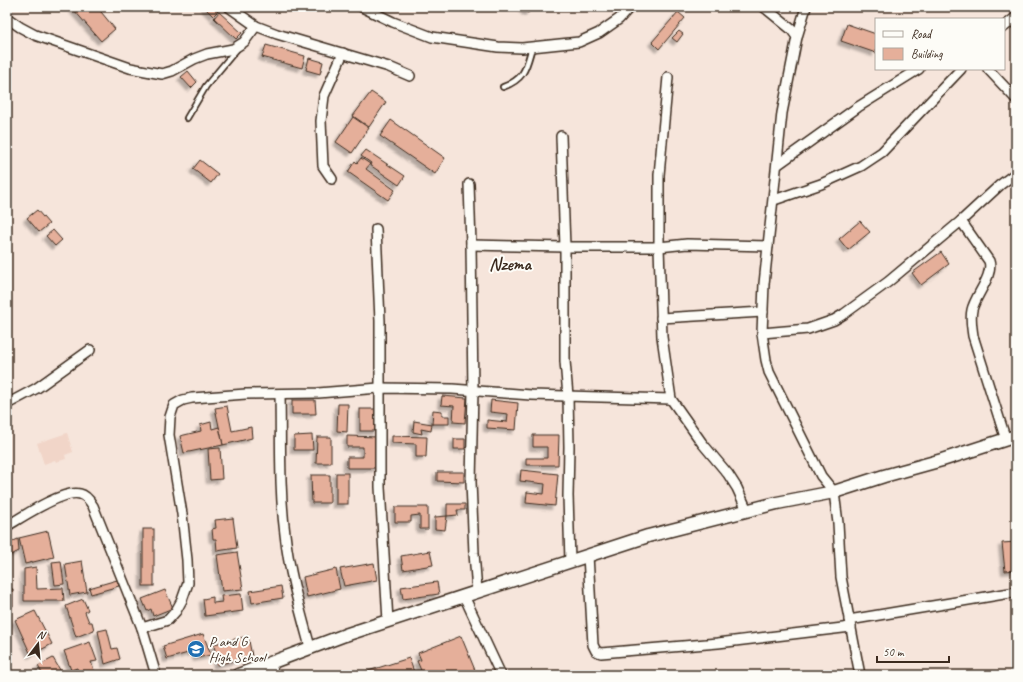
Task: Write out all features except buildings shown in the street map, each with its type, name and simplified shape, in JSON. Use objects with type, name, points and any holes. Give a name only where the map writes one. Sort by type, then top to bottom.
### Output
[{"type":"street","points":[[229,7],[256,26],[284,36],[389,67],[410,76]]},
{"type":"street","points":[[362,7],[393,22],[432,37],[498,47],[522,48],[579,42],[599,33],[619,19],[630,7]]},
{"type":"street","points":[[764,7],[791,29],[797,37]]},
{"type":"street","points":[[806,7],[797,37],[782,113],[768,246],[762,333],[769,372],[821,476],[834,492],[838,523],[841,577],[860,675]]},
{"type":"street","points":[[1005,25],[1016,17]]},
{"type":"street","points":[[7,18],[20,27],[35,34],[130,68],[162,74],[172,71],[207,54],[233,49],[239,46],[256,26]]},
{"type":"street","points":[[332,179],[322,166],[321,121],[324,96],[343,53]]},
{"type":"street","points":[[777,165],[858,107],[917,70]]},
{"type":"street","points":[[774,200],[821,184],[861,166],[882,152],[960,70]]},
{"type":"street","points":[[989,70],[1016,99]]},
{"type":"street","points":[[668,77],[659,175],[659,247],[663,344],[671,400],[702,443],[728,474],[737,488],[747,510]]},
{"type":"street","points":[[562,136],[565,247],[565,361],[568,396],[570,561]]},
{"type":"street","points":[[762,333],[808,329],[834,320],[888,282],[961,221],[1000,185],[1016,173]]},
{"type":"street","points":[[468,184],[471,245],[473,390],[471,482],[477,591]]},
{"type":"street","points":[[238,675],[272,669],[310,647],[648,536],[747,510],[834,492],[1011,438],[973,336],[971,325],[971,312],[988,275],[990,264],[989,260],[961,221]]},
{"type":"street","points":[[376,229],[380,322],[380,486],[388,621]]},
{"type":"street","points":[[471,245],[659,247],[687,244],[768,246]]},
{"type":"street","points":[[661,318],[763,312]]},
{"type":"street","points":[[7,404],[36,388],[90,350]]},
{"type":"street","points":[[142,628],[168,620],[176,611],[182,600],[188,583],[182,514],[169,435],[170,418],[174,405],[183,400],[192,398],[380,388],[473,390],[531,395],[671,400]]},
{"type":"street","points":[[280,394],[282,506],[285,535],[290,565],[310,647]]},
{"type":"street","points":[[7,526],[54,499],[70,493],[80,494],[88,499],[93,506],[142,628],[156,675]]},
{"type":"street","points":[[588,555],[593,645],[596,651],[601,653],[718,643],[850,624],[1016,592]]},
{"type":"street","points":[[464,596],[501,675]]},
{"type":"lane","points":[[187,118],[206,86],[239,46]]},
{"type":"lane","points":[[503,87],[513,84],[521,77],[525,71],[532,47]]},
{"type":"shaded area","points":[[67,433],[73,452],[65,455],[66,459],[56,462],[55,460],[44,464],[37,443]]},
{"type":"place","name":"P and G High School","points":[[196,649]]},
{"type":"district","name":"Nzema","points":[[510,264]]}]
